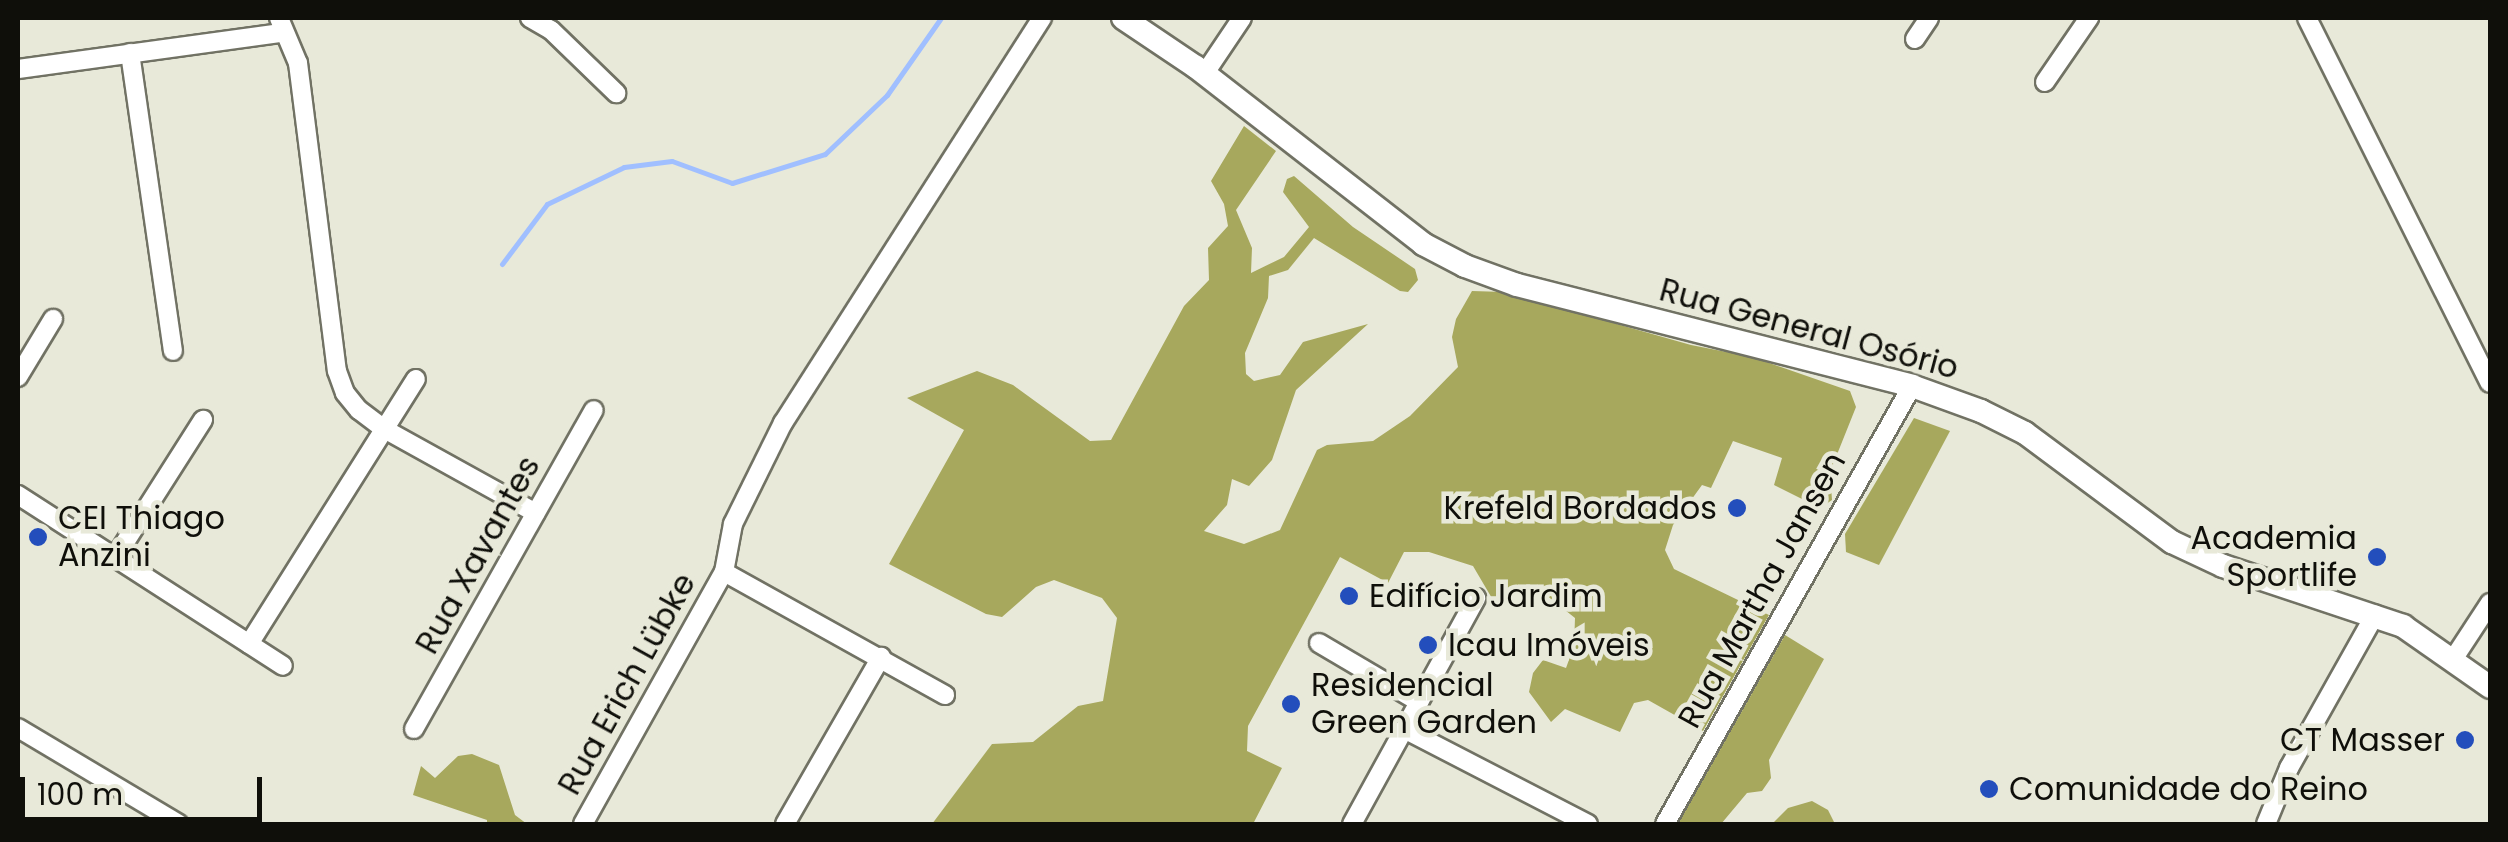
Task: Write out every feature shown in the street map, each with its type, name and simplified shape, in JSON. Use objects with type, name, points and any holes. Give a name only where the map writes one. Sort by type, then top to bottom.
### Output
[{"type":"main road","name":"Rua General Osório","points":[[1123,18],[1205,74],[1423,244],[1465,266],[1517,286],[1912,386],[2015,428],[2148,526],[2196,554],[2376,614],[2454,658],[2490,688]]},
{"type":"street","points":[[530,18],[551,30],[616,94]]},
{"type":"street","name":"Rua Erich Lübke","points":[[583,824],[724,572],[733,524],[783,423],[1042,18]]},
{"type":"street","points":[[1205,74],[1242,18]]},
{"type":"street","points":[[1915,40],[1930,18]]},
{"type":"street","points":[[2045,82],[2089,18]]},
{"type":"street","points":[[2307,18],[2490,383]]},
{"type":"street","points":[[18,69],[280,25],[298,63],[337,371],[359,410],[386,430],[536,513]]},
{"type":"street","points":[[130,53],[172,351]]},
{"type":"street","points":[[18,377],[53,319]]},
{"type":"street","points":[[248,644],[416,379]]},
{"type":"street","name":"Rua Martha Jansen","points":[[1665,824],[1912,386]]},
{"type":"street","name":"Rua Xavantes","points":[[414,729],[594,410]]},
{"type":"street","points":[[115,558],[202,420]]},
{"type":"street","points":[[18,495],[282,666]]},
{"type":"street","points":[[724,572],[945,696]]},
{"type":"street","points":[[1352,824],[1476,598]]},
{"type":"street","points":[[2454,658],[2490,604]]},
{"type":"street","points":[[2266,824],[2289,768],[2376,614]]},
{"type":"street","points":[[1319,643],[1419,702]]},
{"type":"street","points":[[785,824],[881,658]]},
{"type":"street","points":[[18,728],[179,824]]},
{"type":"street","points":[[1404,729],[1588,824]]},
{"type":"shaded area","points":[[1244,126],[1276,151],[1236,210],[1252,248],[1251,273],[1284,257],[1309,227],[1283,192],[1287,179],[1294,176],[1353,227],[1415,269],[1418,280],[1408,292],[1400,291],[1314,238],[1288,270],[1269,276],[1268,298],[1245,353],[1246,374],[1254,381],[1280,375],[1303,342],[1368,324],[1296,390],[1272,460],[1249,486],[1232,479],[1227,505],[1204,531],[1244,544],[1280,530],[1317,450],[1327,445],[1373,441],[1410,416],[1458,367],[1452,337],[1456,319],[1472,291],[1504,292],[1691,345],[1752,357],[1850,391],[1856,407],[1830,472],[1832,500],[1820,508],[1774,485],[1782,458],[1733,441],[1711,488],[1702,485],[1673,525],[1665,550],[1674,569],[1769,615],[1703,731],[1648,700],[1634,703],[1620,732],[1565,709],[1551,722],[1529,692],[1533,673],[1543,660],[1566,668],[1574,646],[1575,618],[1541,591],[1493,600],[1473,566],[1429,552],[1404,552],[1388,583],[1340,557],[1248,726],[1247,751],[1282,768],[1253,824],[932,824],[992,744],[1033,742],[1078,706],[1103,701],[1117,618],[1102,598],[1054,580],[1036,587],[1002,617],[986,614],[889,564],[964,430],[907,398],[977,371],[1013,385],[1090,441],[1111,440],[1184,306],[1209,280],[1208,248],[1228,226],[1224,204],[1211,181]]},
{"type":"shaded area","points":[[1914,418],[1950,431],[1879,565],[1846,552],[1845,534]]},
{"type":"shaded area","points":[[1785,635],[1824,659],[1769,760],[1771,778],[1762,791],[1747,793],[1721,824],[1678,824]]},
{"type":"shaded area","points":[[472,754],[499,765],[515,815],[527,824],[487,824],[487,820],[413,795],[421,766],[435,778],[458,756]]},
{"type":"shaded area","points":[[1812,801],[1828,810],[1835,824],[1772,824],[1788,808]]},
{"type":"waterway","points":[[502,264],[547,204],[624,167],[672,161],[732,183],[825,154],[887,95],[941,18]]},
{"type":"place","name":"Krefeld Bordados","points":[[1737,508]]},
{"type":"place","name":"CEI Thiago Anzini","points":[[38,537]]},
{"type":"place","name":"Academia Sportlife","points":[[2377,557]]},
{"type":"place","name":"Edifício Jardim","points":[[1349,596]]},
{"type":"place","name":"Icau Imóveis","points":[[1428,645]]},
{"type":"place","name":"Residencial Green Garden","points":[[1291,704]]},
{"type":"place","name":"CT Masser","points":[[2465,740]]},
{"type":"place","name":"Comunidade do Reino","points":[[1989,789]]}]
